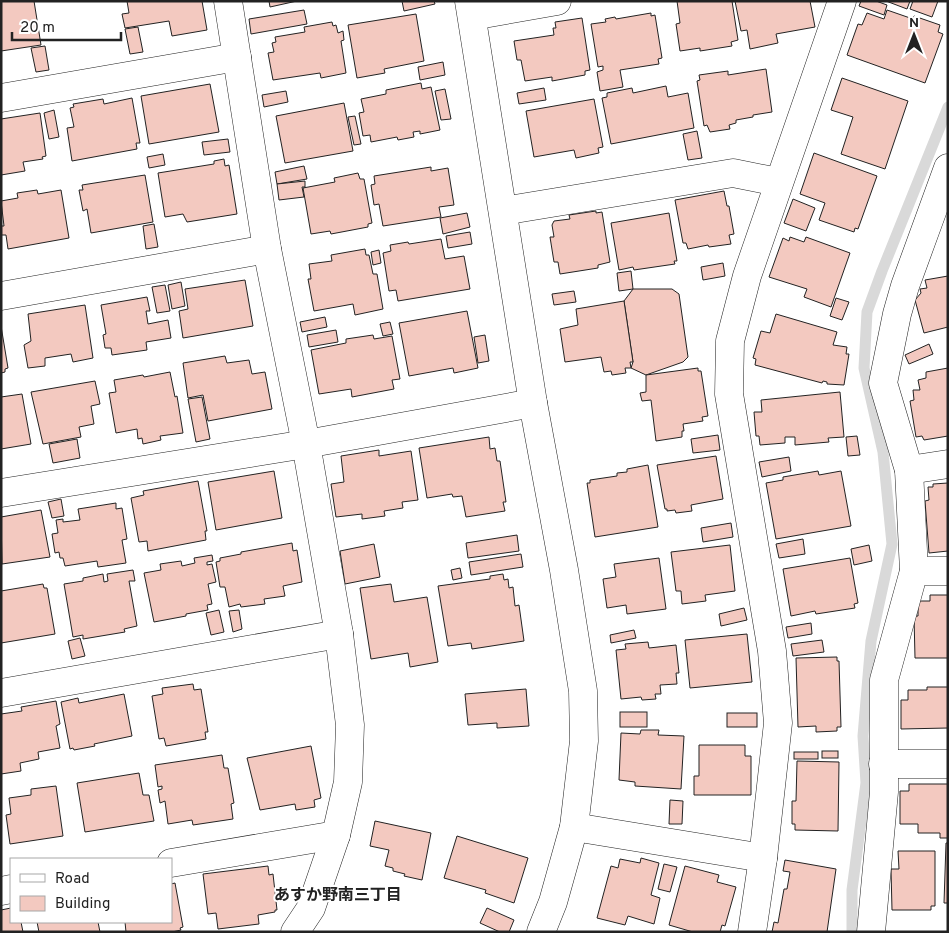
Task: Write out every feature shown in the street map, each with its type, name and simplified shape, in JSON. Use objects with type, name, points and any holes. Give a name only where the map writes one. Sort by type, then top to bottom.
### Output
[{"type":"street","points":[[228,1],[268,249],[306,444],[338,634],[350,725],[348,782],[336,835],[311,908],[295,932]]},
{"type":"street","points":[[541,932],[553,902],[574,827],[584,741],[584,691],[533,403],[470,8],[557,1]]},
{"type":"street","points":[[752,932],[763,858],[778,723],[772,651],[728,394],[730,341],[747,276],[842,1]]},
{"type":"street","points":[[1,98],[237,57]]},
{"type":"street","points":[[871,932],[884,792],[884,680],[914,571],[909,470],[883,383],[897,314],[905,286],[948,168]]},
{"type":"street","points":[[503,211],[733,173],[778,182]]},
{"type":"street","points":[[1,296],[268,249]]},
{"type":"street","points":[[1,493],[306,444],[533,403]]},
{"type":"street","points":[[909,470],[948,464]]},
{"type":"street","points":[[914,571],[948,571]]},
{"type":"street","points":[[1,693],[338,634]]},
{"type":"street","points":[[883,764],[948,764]]},
{"type":"street","points":[[574,827],[763,858]]},
{"type":"street","points":[[172,863],[336,835]]},
{"type":"building","points":[[1,1],[34,1],[41,45],[1,51]]},
{"type":"building","points":[[127,1],[202,1],[207,30],[172,36],[169,21],[125,28],[122,14],[129,13]]},
{"type":"building","points":[[269,1],[297,1],[270,7]]},
{"type":"building","points":[[402,1],[434,1],[435,4],[404,11]]},
{"type":"building","points":[[677,1],[732,1],[738,40],[731,42],[732,46],[700,51],[700,48],[680,51],[676,24],[680,23]]},
{"type":"building","points":[[735,1],[810,1],[815,27],[776,34],[778,43],[750,49],[747,30],[741,31]]},
{"type":"building","points":[[861,1],[876,1],[887,5],[884,15],[859,6]]},
{"type":"building","points":[[886,1],[910,1],[907,9]]},
{"type":"building","points":[[913,1],[938,1],[932,17],[910,9]]},
{"type":"building","points":[[304,10],[307,24],[251,34],[249,19]]},
{"type":"building","points":[[887,10],[913,19],[914,16],[940,25],[938,32],[943,34],[925,83],[847,55],[858,24],[862,25],[867,13],[884,19]]},
{"type":"building","points":[[651,13],[651,16],[655,15],[662,58],[658,59],[659,64],[620,70],[623,87],[600,91],[597,72],[603,70],[603,66],[598,67],[591,24],[606,22],[605,19],[615,17],[616,19]]},
{"type":"building","points":[[416,14],[424,61],[384,69],[385,73],[357,78],[348,25]]},
{"type":"building","points":[[582,18],[590,70],[585,71],[585,75],[552,81],[552,77],[525,81],[521,60],[517,60],[514,41],[554,35],[553,28],[556,28],[555,22]]},
{"type":"building","points":[[332,22],[333,26],[336,25],[338,33],[343,31],[344,40],[341,41],[346,73],[321,78],[320,73],[273,80],[268,53],[274,52],[272,43],[276,42],[275,37],[305,32],[304,27]]},
{"type":"building","points":[[138,27],[143,52],[130,54],[125,29]]},
{"type":"building","points":[[45,46],[49,70],[36,72],[31,48]]},
{"type":"building","points":[[443,62],[445,75],[420,80],[418,67]]},
{"type":"building","points":[[766,69],[772,112],[736,120],[736,123],[729,125],[730,129],[710,132],[707,125],[704,126],[697,81],[700,80],[699,75],[728,71],[728,75]]},
{"type":"building","points":[[842,78],[908,101],[885,169],[841,154],[853,117],[831,110]]},
{"type":"building","points":[[421,83],[422,89],[431,87],[440,130],[420,134],[420,131],[413,132],[414,137],[398,140],[397,137],[371,142],[370,135],[363,136],[359,113],[364,112],[361,99],[386,94],[386,90]]},
{"type":"building","points":[[210,84],[219,132],[149,144],[141,96]]},
{"type":"building","points":[[666,86],[668,97],[688,93],[694,128],[611,144],[602,98],[607,97],[607,93],[632,88],[633,93]]},
{"type":"building","points":[[544,88],[546,100],[519,104],[517,93]]},
{"type":"building","points":[[445,89],[451,119],[441,120],[435,91]]},
{"type":"building","points":[[286,91],[288,102],[264,107],[262,95]]},
{"type":"building","points":[[132,98],[140,143],[136,143],[137,149],[72,161],[67,128],[74,127],[70,108],[74,107],[73,104],[103,99],[104,104]]},
{"type":"building","points":[[594,99],[603,147],[598,148],[599,153],[576,158],[574,150],[534,157],[526,111]]},
{"type":"building","points":[[344,103],[353,151],[285,163],[276,116]]},
{"type":"building","points":[[54,110],[59,137],[49,139],[44,113]]},
{"type":"building","points":[[40,113],[46,156],[42,157],[43,159],[23,162],[25,171],[1,175],[1,119]]},
{"type":"building","points":[[355,116],[361,144],[354,145],[348,117]]},
{"type":"building","points":[[697,131],[702,158],[688,160],[683,134]]},
{"type":"building","points":[[228,139],[230,152],[204,155],[202,142]]},
{"type":"building","points":[[814,153],[877,176],[858,229],[855,228],[854,232],[819,220],[825,203],[800,194]]},
{"type":"building","points":[[163,154],[165,165],[149,168],[147,157]]},
{"type":"building","points":[[224,159],[225,166],[229,165],[237,214],[187,222],[183,214],[165,217],[158,173],[214,164],[214,161]]},
{"type":"building","points":[[304,166],[307,179],[277,184],[275,172]]},
{"type":"building","points":[[431,167],[431,171],[448,168],[454,205],[439,207],[441,217],[383,226],[379,204],[374,205],[371,185],[375,184],[374,176]]},
{"type":"building","points":[[358,173],[360,179],[364,179],[372,223],[368,224],[368,227],[331,234],[330,231],[311,234],[303,188],[335,182],[334,178]]},
{"type":"building","points":[[145,175],[153,222],[91,233],[87,209],[83,211],[79,190],[83,190],[82,185]]},
{"type":"building","points":[[305,181],[305,187],[302,187],[304,197],[279,200],[277,184]]},
{"type":"building","points":[[37,190],[38,194],[61,190],[69,238],[8,249],[6,235],[1,235],[1,226],[4,226],[1,201],[18,198],[17,193]]},
{"type":"building","points":[[724,191],[734,234],[729,235],[731,244],[709,247],[708,245],[688,249],[686,243],[683,243],[675,200]]},
{"type":"building","points":[[793,199],[815,208],[806,231],[784,223]]},
{"type":"building","points":[[596,211],[596,213],[602,212],[610,262],[598,265],[598,268],[560,274],[558,262],[554,262],[550,237],[554,237],[552,225],[554,221],[570,219],[569,215]]},
{"type":"building","points":[[467,213],[470,227],[443,234],[440,218]]},
{"type":"building","points":[[669,213],[677,261],[674,261],[675,264],[634,270],[633,267],[619,270],[611,223]]},
{"type":"building","points":[[154,224],[158,247],[146,249],[143,226]]},
{"type":"building","points":[[470,232],[472,244],[448,248],[446,236]]},
{"type":"building","points":[[790,237],[804,242],[806,237],[850,253],[831,307],[804,297],[807,289],[769,277],[783,238],[789,241]]},
{"type":"building","points":[[441,239],[445,259],[464,256],[470,289],[398,301],[396,290],[389,291],[383,253],[391,251],[390,245]]},
{"type":"building","points":[[365,249],[366,255],[369,255],[373,274],[377,274],[383,309],[355,315],[353,304],[314,311],[308,279],[311,279],[309,264],[332,261],[331,255]]},
{"type":"building","points":[[379,250],[381,263],[373,265],[371,252]]},
{"type":"building","points":[[723,263],[725,276],[703,280],[701,267]]},
{"type":"building","points":[[631,271],[633,289],[619,291],[617,273]]},
{"type":"building","points":[[948,276],[948,327],[924,333],[915,300],[921,293],[920,289],[927,288],[925,280]]},
{"type":"building","points":[[245,280],[253,326],[183,338],[179,311],[188,309],[185,289]]},
{"type":"building","points":[[181,282],[185,306],[172,309],[168,285]]},
{"type":"building","points":[[165,285],[170,311],[157,313],[152,287]]},
{"type":"building","points":[[633,289],[672,289],[679,294],[688,357],[683,362],[646,375],[631,368],[633,362],[624,301]]},
{"type":"building","points":[[574,291],[576,302],[554,305],[552,294]]},
{"type":"building","points":[[147,297],[150,311],[146,311],[148,324],[168,320],[171,338],[146,342],[147,350],[112,355],[111,348],[105,348],[103,335],[106,334],[101,305]]},
{"type":"building","points":[[836,298],[849,302],[842,320],[830,316]]},
{"type":"building","points":[[624,301],[633,362],[630,362],[631,368],[625,368],[626,373],[612,375],[611,371],[604,372],[601,357],[565,362],[560,329],[578,325],[576,309]]},
{"type":"building","points":[[85,305],[93,358],[73,362],[71,354],[45,358],[45,366],[28,368],[24,345],[31,341],[28,314]]},
{"type":"building","points":[[467,311],[478,368],[454,373],[453,368],[409,376],[399,323]]},
{"type":"building","points":[[776,314],[837,332],[833,345],[847,347],[846,354],[849,354],[844,385],[827,384],[827,382],[823,381],[822,383],[755,365],[756,359],[753,358],[761,331],[770,333]]},
{"type":"building","points":[[325,317],[327,327],[302,332],[300,322]]},
{"type":"building","points":[[390,322],[393,334],[383,336],[380,324]]},
{"type":"building","points":[[1,326],[8,368],[5,369],[5,372],[1,373]]},
{"type":"building","points":[[336,330],[338,342],[309,347],[307,335]]},
{"type":"building","points":[[373,335],[374,339],[392,336],[400,379],[392,380],[394,389],[352,397],[351,389],[319,394],[311,350],[346,343],[346,339]]},
{"type":"building","points":[[485,335],[489,361],[478,363],[474,337]]},
{"type":"building","points":[[929,344],[933,354],[909,364],[905,355]]},
{"type":"building","points":[[225,356],[227,363],[249,360],[252,374],[265,372],[272,409],[208,421],[203,395],[188,398],[183,363]]},
{"type":"building","points":[[698,368],[698,371],[701,371],[708,416],[702,417],[703,421],[683,424],[684,431],[682,431],[682,437],[656,441],[651,400],[642,401],[640,393],[646,392],[646,375]]},
{"type":"building","points":[[948,368],[948,436],[924,440],[922,436],[916,437],[910,401],[914,400],[913,390],[920,390],[918,380],[926,378],[926,372]]},
{"type":"building","points":[[170,372],[175,397],[177,396],[183,433],[160,436],[161,440],[143,444],[142,438],[138,439],[137,429],[116,433],[109,393],[116,392],[114,380]]},
{"type":"building","points":[[95,381],[100,404],[91,406],[94,424],[79,427],[81,437],[43,444],[31,392]]},
{"type":"building","points":[[840,392],[844,437],[828,438],[829,442],[795,445],[795,437],[785,437],[785,443],[760,445],[759,436],[756,436],[754,412],[762,412],[761,400]]},
{"type":"building","points":[[22,394],[31,444],[1,449],[1,397]]},
{"type":"building","points":[[202,397],[210,439],[196,442],[188,399]]},
{"type":"building","points":[[718,435],[720,450],[693,453],[691,439]]},
{"type":"building","points":[[857,436],[860,455],[848,456],[846,437]]},
{"type":"building","points":[[489,437],[490,449],[495,448],[497,461],[500,461],[506,502],[503,502],[505,511],[466,517],[462,496],[453,497],[452,494],[427,498],[419,448]]},
{"type":"building","points":[[77,439],[80,458],[53,463],[49,444]]},
{"type":"building","points":[[379,450],[379,456],[411,451],[418,500],[402,502],[403,508],[384,511],[385,516],[362,519],[362,514],[336,517],[331,484],[344,482],[341,456]]},
{"type":"building","points":[[716,456],[723,499],[691,505],[692,511],[676,513],[675,510],[667,511],[665,509],[657,465]]},
{"type":"building","points":[[789,457],[791,471],[762,477],[759,462]]},
{"type":"building","points":[[648,465],[658,527],[595,537],[587,483],[590,483],[590,480],[617,476],[617,473],[627,472],[627,469]]},
{"type":"building","points":[[274,471],[282,518],[216,530],[208,482]]},
{"type":"building","points":[[818,471],[819,475],[841,471],[851,526],[776,539],[766,483],[783,480],[783,477]]},
{"type":"building","points":[[198,481],[207,531],[205,531],[206,540],[148,551],[147,541],[139,542],[131,498],[144,495],[143,491]]},
{"type":"building","points":[[948,483],[948,551],[929,553],[925,501],[929,500],[928,487],[933,487],[933,484]]},
{"type":"building","points":[[61,499],[64,516],[52,518],[48,502]]},
{"type":"building","points":[[116,503],[116,509],[122,508],[127,539],[122,540],[126,563],[98,567],[97,561],[65,566],[59,552],[55,553],[52,534],[58,533],[56,520],[63,519],[63,522],[80,520],[78,509]]},
{"type":"building","points":[[41,510],[50,557],[2,564],[1,517]]},
{"type":"building","points":[[731,523],[733,537],[703,542],[701,528]]},
{"type":"building","points":[[517,535],[519,551],[468,558],[466,543]]},
{"type":"building","points":[[803,539],[805,554],[779,558],[776,544]]},
{"type":"building","points":[[292,543],[293,551],[297,550],[302,582],[283,586],[285,596],[264,599],[265,604],[241,607],[240,604],[229,607],[225,587],[220,587],[216,562],[220,561],[220,558],[241,554],[241,552]]},
{"type":"building","points":[[374,544],[380,577],[345,584],[340,551]]},
{"type":"building","points":[[730,545],[735,591],[705,595],[706,601],[682,604],[681,591],[676,591],[671,552]]},
{"type":"building","points":[[869,545],[872,561],[854,565],[851,549]]},
{"type":"building","points":[[521,554],[523,567],[471,575],[469,562]]},
{"type":"building","points":[[212,555],[213,561],[207,562],[207,565],[212,564],[216,582],[208,584],[212,604],[207,605],[208,610],[154,622],[144,573],[161,570],[160,564],[181,561],[182,566],[195,563],[194,558]]},
{"type":"building","points":[[659,558],[666,609],[627,614],[626,605],[607,608],[603,579],[616,577],[614,564]]},
{"type":"building","points":[[850,558],[858,603],[854,604],[855,608],[816,614],[815,611],[791,616],[783,569]]},
{"type":"building","points":[[460,568],[462,578],[453,580],[451,570]]},
{"type":"building","points":[[133,570],[135,581],[129,581],[137,626],[124,629],[125,632],[83,639],[83,635],[73,637],[64,584],[83,581],[83,578],[103,574],[104,582],[108,581],[107,574]]},
{"type":"building","points":[[503,574],[504,580],[508,579],[509,588],[513,587],[515,606],[519,605],[524,641],[472,649],[471,643],[448,646],[438,586],[490,579],[490,576]]},
{"type":"building","points":[[43,584],[44,588],[47,588],[55,634],[1,643],[1,591]]},
{"type":"building","points":[[391,584],[394,602],[427,597],[438,662],[410,667],[408,653],[371,659],[360,588]]},
{"type":"building","points":[[930,595],[948,595],[948,658],[915,658],[914,616],[918,616],[918,601],[930,601]]},
{"type":"building","points":[[744,608],[747,620],[721,626],[719,614]]},
{"type":"building","points":[[219,610],[224,632],[211,635],[206,613]]},
{"type":"building","points":[[239,610],[242,629],[233,632],[229,611]]},
{"type":"building","points":[[811,623],[812,634],[788,638],[786,627]]},
{"type":"building","points":[[634,630],[636,638],[611,643],[610,635]]},
{"type":"building","points":[[747,634],[752,682],[690,688],[685,640]]},
{"type":"building","points":[[80,638],[85,656],[72,659],[68,641]]},
{"type":"building","points":[[822,640],[824,652],[793,656],[791,644]]},
{"type":"building","points":[[648,642],[649,648],[676,645],[679,673],[676,673],[677,684],[660,685],[661,694],[655,694],[656,699],[642,700],[641,697],[621,699],[616,650],[626,649],[625,644]]},
{"type":"building","points":[[837,657],[837,661],[839,661],[841,727],[837,727],[837,731],[816,732],[816,726],[798,727],[796,658]]},
{"type":"building","points":[[193,684],[194,690],[201,689],[208,732],[205,732],[206,739],[166,746],[164,738],[159,739],[152,696],[163,694],[162,688]]},
{"type":"building","points":[[927,687],[948,687],[948,728],[901,729],[901,700],[908,700],[908,690],[927,690]]},
{"type":"building","points":[[526,689],[529,726],[497,728],[497,723],[468,725],[465,694]]},
{"type":"building","points":[[124,694],[132,736],[94,744],[95,746],[70,749],[61,702],[78,698],[79,703]]},
{"type":"building","points":[[56,701],[60,724],[56,726],[60,748],[38,752],[39,759],[20,763],[21,771],[1,774],[1,714],[22,711],[21,707]]},
{"type":"building","points":[[620,712],[647,712],[647,727],[620,727]]},
{"type":"building","points":[[727,713],[757,713],[757,727],[727,727]]},
{"type":"building","points":[[641,730],[659,730],[658,735],[684,736],[681,789],[635,786],[635,782],[619,780],[621,733],[640,734]]},
{"type":"building","points":[[699,745],[745,745],[745,756],[751,756],[751,795],[694,795],[694,776],[699,776]]},
{"type":"building","points":[[311,746],[321,798],[314,800],[315,807],[296,810],[295,804],[260,810],[247,758]]},
{"type":"building","points":[[822,751],[838,751],[838,758],[822,758]]},
{"type":"building","points":[[794,752],[818,752],[818,759],[794,759]]},
{"type":"building","points":[[222,755],[224,768],[228,768],[234,803],[231,804],[233,819],[193,825],[192,820],[168,824],[165,801],[160,803],[158,790],[162,789],[162,786],[158,787],[155,765]]},
{"type":"building","points":[[797,761],[839,762],[838,831],[795,830],[795,824],[792,824],[792,801],[796,801]]},
{"type":"building","points":[[139,773],[143,795],[149,795],[154,821],[85,832],[77,783]]},
{"type":"building","points":[[909,784],[948,784],[948,838],[940,838],[940,833],[918,833],[918,824],[900,824],[900,791],[909,791]]},
{"type":"building","points":[[56,786],[63,836],[10,844],[6,815],[11,814],[9,798],[31,795],[31,789]]},
{"type":"building","points":[[670,800],[683,801],[682,824],[669,824]]},
{"type":"building","points":[[375,821],[431,833],[422,880],[404,876],[405,874],[393,871],[393,868],[385,866],[389,850],[370,846]]},
{"type":"building","points":[[457,836],[528,858],[514,903],[485,893],[486,890],[444,878]]},
{"type":"building","points":[[946,843],[948,843],[948,903],[944,903]]},
{"type":"building","points":[[898,851],[935,851],[935,906],[931,906],[931,910],[892,910],[891,869],[899,869]]},
{"type":"building","points":[[641,858],[659,863],[651,895],[660,898],[654,924],[628,916],[625,925],[597,918],[611,866],[618,868],[620,859],[640,863]]},
{"type":"building","points":[[785,860],[836,869],[827,932],[772,932],[774,922],[778,923],[784,889],[787,889],[790,872],[783,871]]},
{"type":"building","points":[[664,864],[677,867],[670,892],[658,889]]},
{"type":"building","points":[[268,866],[269,875],[273,874],[277,910],[258,915],[259,924],[218,929],[216,913],[208,914],[203,874]]},
{"type":"building","points":[[685,866],[719,875],[717,882],[736,887],[725,926],[722,925],[720,932],[693,932],[669,925]]},
{"type":"building","points":[[175,883],[183,927],[180,928],[181,930],[172,932],[126,932],[125,923],[172,923],[172,884]]},
{"type":"building","points":[[10,908],[10,923],[21,923],[23,932],[1,932],[1,910]]},
{"type":"building","points":[[487,908],[514,920],[509,932],[500,932],[480,923]]},
{"type":"building","points":[[37,923],[98,923],[100,932],[39,932]]},
{"type":"waterway","points":[[852,932],[852,890],[866,783],[863,736],[871,641],[892,544],[883,452],[864,368],[867,312],[948,107]]},
{"type":"district","name":"あすか野南三丁目","points":[[338,894]]}]
